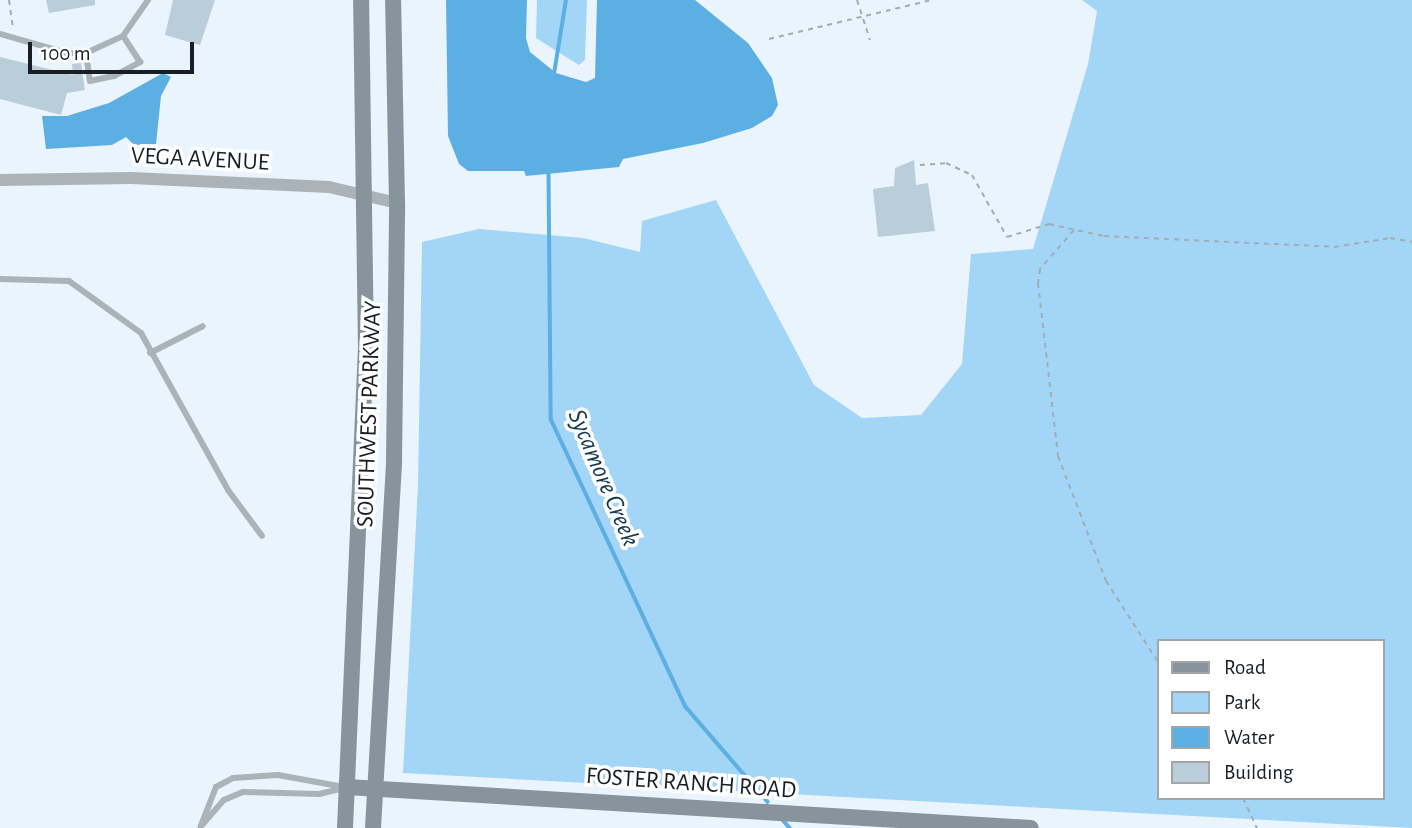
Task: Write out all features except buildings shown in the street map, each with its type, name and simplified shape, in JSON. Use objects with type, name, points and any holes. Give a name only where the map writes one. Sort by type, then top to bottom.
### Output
[{"type":"main road","name":"SOUTHWEST PARKWAY","points":[[345,828],[361,517],[365,198],[361,0]]},
{"type":"main road","name":"SOUTHWEST PARKWAY","points":[[373,828],[394,462],[397,203],[393,0]]},
{"type":"main road","name":"FOSTER RANCH ROAD","points":[[347,787],[1031,828]]},
{"type":"street","name":"VEGA AVENUE","points":[[0,180],[131,178],[329,187],[365,198],[397,203]]},
{"type":"lane","points":[[0,34],[67,53],[86,53],[123,36],[148,0]]},
{"type":"lane","points":[[86,53],[90,81],[114,76],[140,62],[123,36]]},
{"type":"lane","points":[[0,278],[69,281],[141,333],[228,490],[262,536]]},
{"type":"lane","points":[[150,353],[203,326]]},
{"type":"lane","points":[[201,827],[216,787],[244,775],[278,775],[347,787]]},
{"type":"lane","points":[[201,827],[224,800],[243,792],[319,794],[347,787]]},
{"type":"path","points":[[9,0],[12,30]]},
{"type":"path","points":[[857,0],[870,40]]},
{"type":"path","points":[[769,39],[861,14],[931,0]]},
{"type":"path","points":[[920,165],[946,163],[972,175],[1007,237],[1049,224],[1104,236],[1240,239],[1334,247],[1390,238],[1412,242]]},
{"type":"path","points":[[1075,229],[1040,269],[1038,283],[1058,456],[1106,581],[1156,659]]},
{"type":"path","points":[[1244,800],[1257,828]]},
{"type":"green space","points":[[537,0],[587,0],[585,60],[579,65],[536,38]]},
{"type":"green space","points":[[1082,0],[1412,0],[1412,828],[403,773],[418,486],[422,242],[479,229],[583,238],[640,252],[642,221],[716,200],[814,385],[862,418],[921,415],[962,364],[971,254],[1033,249],[1088,64],[1097,11]]},
{"type":"water","points":[[446,0],[527,0],[526,38],[530,52],[556,73],[586,82],[595,78],[597,0],[695,0],[748,43],[772,78],[778,105],[772,116],[752,128],[703,143],[623,159],[619,167],[526,176],[524,171],[468,171],[459,164],[448,136]]},
{"type":"water","points":[[163,73],[171,77],[161,96],[156,144],[134,145],[126,137],[112,145],[46,149],[42,116],[67,116],[109,103]]},
{"type":"waterway","name":"Sycamore Creek","points":[[554,74],[566,0]]},
{"type":"waterway","name":"Sycamore Creek","points":[[549,172],[551,419],[686,707],[768,802]]},
{"type":"waterway","name":"Sycamore Creek","points":[[783,820],[790,828]]}]
